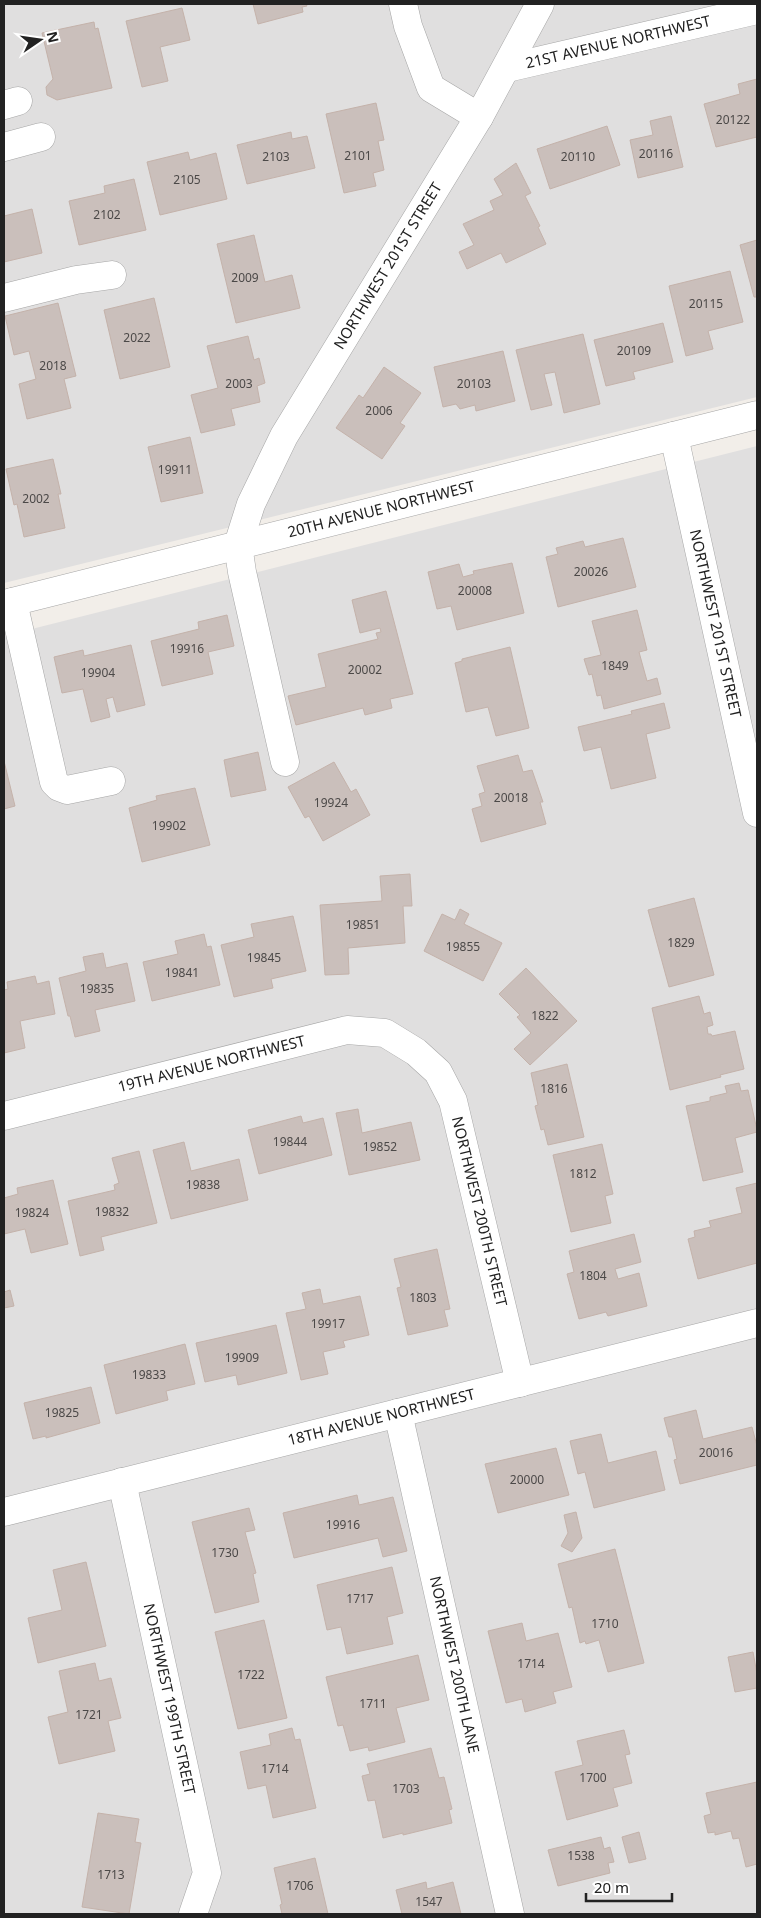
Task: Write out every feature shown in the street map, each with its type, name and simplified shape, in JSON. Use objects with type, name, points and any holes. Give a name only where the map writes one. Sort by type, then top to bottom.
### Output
[{"type":"street","points":[[402,4],[408,26],[431,88],[478,117]]},
{"type":"street","name":"NORTHWEST 201ST STREET","points":[[238,546],[251,504],[284,436],[478,117],[507,68],[540,4]]},
{"type":"street","name":"21ST AVENUE NORTHWEST","points":[[507,68],[757,10]]},
{"type":"street","points":[[4,147],[42,137]]},
{"type":"street","points":[[4,298],[76,280],[112,275]]},
{"type":"street","name":"20TH AVENUE NORTHWEST","points":[[8,603],[757,415]]},
{"type":"street","name":"NORTHWEST 201ST STREET","points":[[674,436],[757,813]]},
{"type":"street","points":[[238,546],[242,572],[285,762]]},
{"type":"street","points":[[8,603],[54,782],[59,787],[67,790],[111,781]]},
{"type":"street","name":"19TH AVENUE NORTHWEST","points":[[4,1116],[347,1030],[385,1033],[416,1052]]},
{"type":"street","name":"NORTHWEST 200TH STREET","points":[[416,1052],[438,1072],[453,1102],[520,1383]]},
{"type":"street","name":"18TH AVENUE NORTHWEST","points":[[4,1512],[757,1324]]},
{"type":"street","name":"NORTHWEST 200TH LANE","points":[[398,1413],[510,1914]]},
{"type":"street","name":"NORTHWEST 199TH STREET","points":[[122,1482],[208,1873],[192,1914]]},
{"type":"shaded area","points":[[4,4],[757,4],[757,397],[4,583]]},
{"type":"shaded area","points":[[757,446],[757,1914],[4,1914],[4,636]]},
{"type":"building","points":[[253,4],[306,4],[307,6],[302,7],[303,12],[258,24]]},
{"type":"building","points":[[182,8],[190,40],[160,47],[168,81],[142,87],[126,21]]},
{"type":"building","points":[[94,22],[95,29],[98,28],[112,88],[57,100],[47,95],[46,87],[53,79],[42,33]]},
{"type":"building","points":[[757,79],[757,137],[716,147],[704,104],[740,94],[738,84]]},
{"type":"building","points":[[376,103],[384,140],[378,141],[384,170],[373,173],[376,186],[344,193],[326,114]]},
{"type":"building","points":[[671,116],[683,167],[638,178],[630,140],[653,135],[650,121]]},
{"type":"building","points":[[607,126],[620,165],[550,189],[537,149]]},
{"type":"building","points":[[291,132],[292,139],[307,136],[315,168],[247,184],[237,145]]},
{"type":"building","points":[[188,152],[190,160],[216,153],[227,199],[160,215],[147,162]]},
{"type":"building","points":[[516,163],[531,193],[525,196],[540,226],[538,227],[546,244],[506,263],[501,253],[467,269],[459,252],[474,245],[463,224],[494,210],[490,201],[503,195],[494,179]]},
{"type":"building","points":[[134,179],[146,230],[79,245],[69,201],[105,193],[104,186]]},
{"type":"building","points":[[32,209],[42,253],[4,262],[4,216]]},
{"type":"building","points":[[254,235],[265,282],[292,275],[300,308],[236,323],[217,244]]},
{"type":"building","points":[[757,240],[757,297],[754,297],[740,245]]},
{"type":"building","points":[[730,271],[743,322],[708,331],[713,349],[686,356],[669,286]]},
{"type":"building","points":[[154,298],[170,367],[120,379],[104,310]]},
{"type":"building","points":[[58,303],[76,376],[64,379],[71,408],[27,419],[19,384],[36,379],[29,351],[14,355],[5,316]]},
{"type":"building","points":[[663,323],[673,362],[633,372],[635,379],[606,386],[594,340]]},
{"type":"building","points":[[583,334],[600,404],[564,413],[555,372],[544,374],[552,405],[531,410],[516,350]]},
{"type":"building","points":[[248,336],[254,360],[259,358],[265,383],[257,386],[260,402],[231,409],[235,425],[201,433],[191,395],[218,388],[207,346]]},
{"type":"building","points":[[503,351],[515,401],[476,411],[475,405],[460,409],[456,404],[443,407],[434,367]]},
{"type":"building","points":[[384,367],[421,393],[400,423],[405,426],[382,459],[336,428],[359,395],[363,398]]},
{"type":"building","points":[[190,437],[203,493],[161,502],[148,447]]},
{"type":"building","points":[[53,459],[61,494],[58,494],[65,528],[24,537],[17,504],[14,505],[6,469]]},
{"type":"building","points":[[623,538],[636,587],[558,607],[546,557],[558,554],[556,548],[583,541],[585,547]]},
{"type":"building","points":[[512,563],[524,613],[457,630],[451,606],[437,609],[428,572],[459,564],[463,577],[474,574],[473,571]]},
{"type":"building","points":[[386,591],[413,694],[390,699],[392,708],[365,715],[363,708],[296,725],[288,696],[326,687],[318,654],[378,639],[376,633],[381,632],[380,628],[360,633],[352,600]]},
{"type":"building","points":[[637,610],[647,650],[639,652],[647,681],[657,678],[661,694],[604,709],[601,695],[597,696],[592,674],[589,675],[584,659],[601,655],[592,621]]},
{"type":"building","points":[[227,615],[234,646],[208,652],[213,674],[162,686],[151,641],[199,629],[198,622]]},
{"type":"building","points":[[131,645],[145,705],[117,712],[113,697],[106,699],[110,717],[91,722],[83,689],[62,693],[54,657],[83,650],[84,656]]},
{"type":"building","points":[[510,647],[529,728],[496,736],[488,707],[466,712],[455,663],[462,661],[462,659]]},
{"type":"building","points":[[664,703],[670,728],[646,734],[656,778],[611,789],[601,747],[584,751],[578,727],[632,714],[631,711]]},
{"type":"building","points":[[258,752],[266,790],[231,797],[224,760]]},
{"type":"building","points":[[518,755],[523,772],[532,770],[543,802],[540,802],[546,824],[481,842],[472,809],[482,806],[479,794],[485,792],[477,766]]},
{"type":"building","points":[[4,761],[15,806],[4,809]]},
{"type":"building","points":[[334,762],[351,792],[356,789],[370,815],[323,841],[309,816],[305,818],[288,787]]},
{"type":"building","points":[[195,788],[210,845],[142,862],[129,808],[157,800],[156,796]]},
{"type":"building","points":[[410,874],[412,906],[403,906],[405,943],[348,948],[349,974],[325,975],[320,905],[382,901],[380,876]]},
{"type":"building","points":[[694,898],[714,975],[669,987],[648,910]]},
{"type":"building","points":[[460,909],[469,914],[464,924],[502,943],[483,981],[424,951],[442,914],[455,920]]},
{"type":"building","points":[[293,916],[306,971],[271,979],[273,988],[234,997],[221,945],[254,937],[251,924]]},
{"type":"building","points":[[204,934],[207,947],[211,946],[220,985],[152,1001],[143,962],[178,954],[175,941]]},
{"type":"building","points":[[103,953],[106,968],[127,963],[135,1001],[95,1010],[100,1031],[75,1037],[59,978],[86,971],[83,957]]},
{"type":"building","points":[[526,968],[577,1021],[530,1065],[514,1049],[531,1033],[517,1017],[520,1015],[499,994]]},
{"type":"building","points":[[35,976],[37,984],[49,981],[55,1014],[20,1021],[25,1048],[4,1053],[4,990],[8,989],[7,982]]},
{"type":"building","points":[[699,996],[704,1014],[710,1012],[713,1025],[707,1027],[708,1034],[712,1036],[735,1031],[744,1069],[670,1090],[652,1008]]},
{"type":"building","points":[[567,1064],[584,1137],[548,1145],[544,1129],[541,1130],[535,1106],[538,1105],[531,1073]]},
{"type":"building","points":[[739,1083],[741,1091],[748,1090],[757,1130],[757,1132],[735,1138],[743,1172],[703,1181],[686,1106],[710,1101],[710,1097],[727,1093],[725,1086]]},
{"type":"building","points":[[358,1109],[362,1133],[411,1122],[420,1160],[349,1175],[336,1113]]},
{"type":"building","points":[[301,1116],[303,1123],[323,1118],[332,1155],[259,1174],[248,1130]]},
{"type":"building","points":[[184,1142],[191,1171],[239,1159],[248,1200],[171,1219],[153,1150]]},
{"type":"building","points":[[602,1144],[613,1194],[605,1196],[611,1223],[571,1232],[553,1155]]},
{"type":"building","points":[[139,1151],[157,1223],[101,1237],[104,1250],[80,1256],[68,1201],[115,1190],[114,1185],[119,1183],[112,1158]]},
{"type":"building","points":[[53,1180],[68,1244],[31,1253],[25,1229],[4,1234],[4,1198],[18,1194],[17,1188]]},
{"type":"building","points":[[757,1183],[757,1263],[698,1279],[688,1239],[695,1237],[694,1231],[711,1227],[709,1221],[742,1213],[736,1188]]},
{"type":"building","points":[[634,1234],[641,1262],[615,1269],[618,1279],[639,1273],[647,1306],[608,1316],[606,1312],[579,1319],[567,1274],[574,1272],[569,1251]]},
{"type":"building","points":[[437,1249],[450,1309],[444,1310],[448,1326],[408,1335],[397,1288],[401,1287],[394,1259]]},
{"type":"building","points":[[320,1289],[323,1304],[360,1296],[369,1335],[343,1341],[345,1347],[323,1352],[328,1374],[301,1380],[286,1313],[306,1309],[302,1293]]},
{"type":"building","points":[[10,1290],[14,1306],[4,1308],[4,1292]]},
{"type":"building","points":[[276,1325],[287,1373],[238,1385],[236,1375],[205,1382],[196,1343]]},
{"type":"building","points":[[185,1344],[195,1384],[166,1391],[168,1400],[116,1414],[104,1365]]},
{"type":"building","points":[[91,1387],[100,1423],[46,1438],[46,1436],[33,1439],[24,1403]]},
{"type":"building","points":[[696,1410],[703,1439],[752,1427],[757,1446],[757,1465],[680,1484],[674,1460],[677,1459],[672,1437],[669,1437],[664,1418]]},
{"type":"building","points":[[601,1434],[608,1463],[656,1451],[665,1490],[594,1508],[585,1472],[578,1474],[570,1441]]},
{"type":"building","points":[[556,1448],[569,1495],[498,1513],[485,1464]]},
{"type":"building","points":[[357,1495],[359,1505],[393,1497],[407,1551],[383,1557],[378,1538],[294,1558],[283,1513]]},
{"type":"building","points":[[249,1508],[255,1530],[245,1532],[256,1573],[253,1574],[259,1602],[215,1613],[192,1522]]},
{"type":"building","points":[[576,1512],[582,1538],[572,1552],[561,1546],[568,1533],[564,1515]]},
{"type":"building","points":[[615,1549],[644,1663],[608,1672],[599,1640],[586,1644],[585,1641],[580,1643],[572,1607],[569,1608],[558,1564]]},
{"type":"building","points":[[86,1562],[106,1646],[38,1663],[28,1618],[62,1610],[53,1570]]},
{"type":"building","points":[[392,1567],[403,1613],[387,1617],[393,1644],[347,1654],[341,1627],[327,1630],[317,1585]]},
{"type":"building","points":[[264,1620],[287,1718],[238,1729],[215,1632]]},
{"type":"building","points":[[522,1623],[526,1641],[558,1633],[572,1687],[553,1692],[556,1703],[525,1712],[522,1699],[506,1703],[488,1631]]},
{"type":"building","points":[[753,1652],[757,1674],[757,1688],[735,1692],[728,1657]]},
{"type":"building","points":[[418,1655],[429,1700],[396,1708],[405,1742],[369,1751],[368,1747],[350,1751],[343,1725],[338,1726],[326,1677]]},
{"type":"building","points":[[95,1663],[99,1681],[111,1678],[121,1718],[108,1721],[115,1751],[59,1764],[48,1717],[68,1712],[59,1671]]},
{"type":"building","points":[[292,1728],[295,1740],[300,1739],[316,1808],[273,1818],[266,1785],[248,1789],[240,1752],[271,1745],[269,1734]]},
{"type":"building","points":[[624,1730],[630,1754],[625,1755],[632,1783],[613,1788],[618,1806],[567,1820],[555,1772],[583,1765],[577,1741]]},
{"type":"building","points":[[431,1748],[439,1778],[444,1777],[452,1809],[449,1810],[452,1823],[383,1838],[375,1800],[368,1801],[362,1776],[370,1774],[367,1764]]},
{"type":"building","points":[[757,1782],[757,1864],[746,1867],[739,1838],[733,1839],[731,1831],[715,1835],[715,1832],[708,1833],[704,1816],[711,1814],[706,1793]]},
{"type":"building","points":[[98,1813],[139,1819],[135,1842],[141,1843],[129,1914],[82,1907]]},
{"type":"building","points":[[639,1832],[646,1859],[629,1863],[622,1837]]},
{"type":"building","points":[[601,1837],[604,1849],[610,1847],[614,1862],[608,1863],[610,1873],[558,1886],[548,1850]]},
{"type":"building","points":[[315,1858],[328,1914],[282,1914],[280,1905],[282,1904],[274,1868]]},
{"type":"building","points":[[426,1882],[427,1889],[453,1882],[461,1914],[402,1914],[396,1890]]}]
